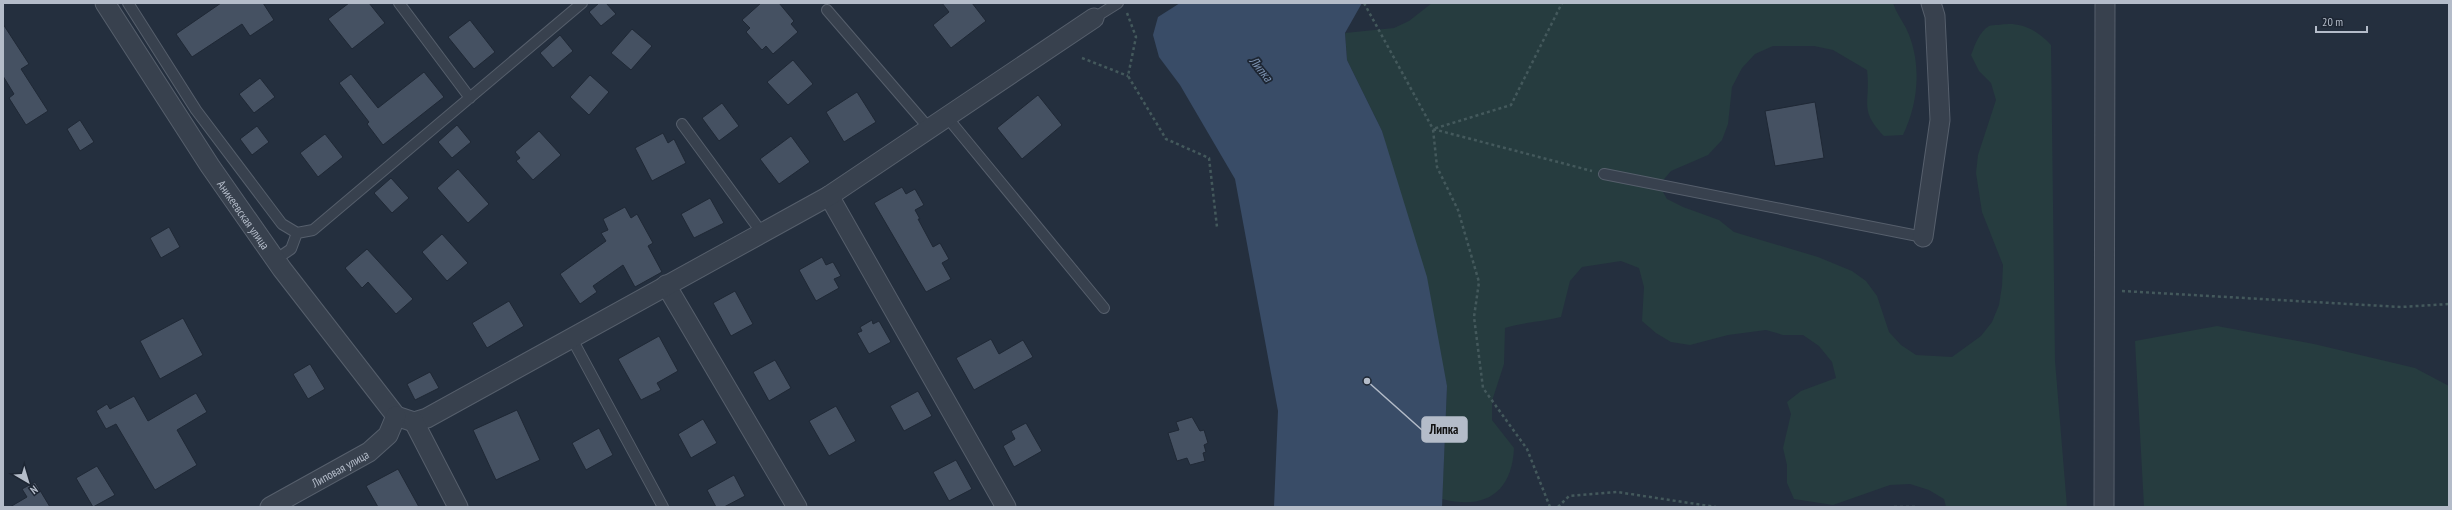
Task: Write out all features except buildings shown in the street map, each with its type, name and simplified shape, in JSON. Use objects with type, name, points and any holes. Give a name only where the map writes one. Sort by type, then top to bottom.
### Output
[{"type":"street","name":"Аникеевская улица","points":[[105,3],[210,166],[275,260],[396,416]]},
{"type":"street","points":[[1923,237],[1940,120],[1935,16],[1931,3]]},
{"type":"street","points":[[2104,507],[2105,3]]},
{"type":"street","points":[[396,416],[414,422],[427,418],[571,337],[829,196],[928,127],[1094,18]]},
{"type":"street","points":[[829,196],[1006,507]]},
{"type":"street","points":[[666,285],[797,507]]},
{"type":"street","name":"Липовая улица","points":[[270,507],[369,452],[388,435],[396,416]]},
{"type":"street","points":[[414,422],[458,507]]},
{"type":"lane","points":[[129,3],[196,110],[282,224],[297,233],[313,230],[582,3]]},
{"type":"lane","points":[[399,3],[470,98]]},
{"type":"lane","points":[[1094,18],[1118,3]]},
{"type":"lane","points":[[827,10],[928,127]]},
{"type":"lane","points":[[946,116],[1104,308]]},
{"type":"lane","points":[[682,124],[762,233]]},
{"type":"lane","points":[[1604,174],[1923,237]]},
{"type":"lane","points":[[275,260],[291,249],[297,233]]},
{"type":"lane","points":[[571,337],[663,507]]},
{"type":"path","points":[[1433,129],[1511,105],[1562,3]]},
{"type":"path","points":[[1365,5],[1433,129],[1437,167],[1458,210],[1479,282],[1474,317],[1483,388],[1527,449],[1550,507]]},
{"type":"path","points":[[1126,10],[1136,37],[1128,76]]},
{"type":"path","points":[[1082,58],[1128,76],[1166,139],[1209,158],[1217,227]]},
{"type":"path","points":[[1433,129],[1604,174]]},
{"type":"path","points":[[2104,290],[2401,307],[2449,304]]},
{"type":"path","points":[[1558,507],[1569,496],[1617,492],[1716,507]]},
{"type":"path","points":[[1894,507],[1918,507]]},
{"type":"green space","points":[[1432,3],[1893,3],[1906,28],[1915,54],[1915,95],[1903,135],[1884,136],[1871,119],[1867,105],[1867,70],[1833,50],[1814,46],[1773,46],[1755,54],[1742,68],[1732,87],[1728,124],[1722,140],[1708,155],[1671,171],[1659,185],[1667,199],[1683,207],[1719,220],[1734,232],[1818,257],[1852,271],[1866,281],[1877,296],[1889,332],[1901,345],[1916,355],[1952,357],[1981,336],[1992,322],[1999,305],[2003,265],[1982,212],[1976,173],[1978,155],[1996,100],[1991,83],[1979,71],[1971,55],[1980,35],[1990,26],[2006,24],[2020,25],[2045,39],[2051,45],[2055,361],[2067,507],[1946,507],[1944,499],[1929,490],[1910,484],[1890,485],[1833,505],[1794,499],[1787,483],[1787,465],[1783,448],[1791,414],[1787,402],[1801,391],[1836,378],[1832,362],[1819,346],[1803,335],[1783,335],[1766,330],[1728,335],[1690,345],[1671,342],[1656,333],[1642,321],[1644,287],[1639,268],[1621,261],[1582,267],[1570,281],[1561,317],[1519,324],[1505,328],[1504,364],[1492,401],[1492,420],[1514,448],[1512,464],[1508,476],[1502,487],[1483,500],[1457,502],[1442,499],[1447,386],[1382,131],[1347,60],[1345,33],[1394,28],[1409,21]]},
{"type":"green space","points":[[2217,326],[2314,344],[2415,368],[2449,386],[2449,507],[2144,507],[2135,341]]},
{"type":"water","points":[[1180,3],[1362,3],[1345,33],[1347,60],[1382,131],[1427,277],[1447,386],[1442,507],[1274,507],[1278,411],[1235,179],[1180,85],[1159,57],[1153,35],[1158,17]]},
{"type":"place","name":"Липка","points":[[1367,381]]}]
